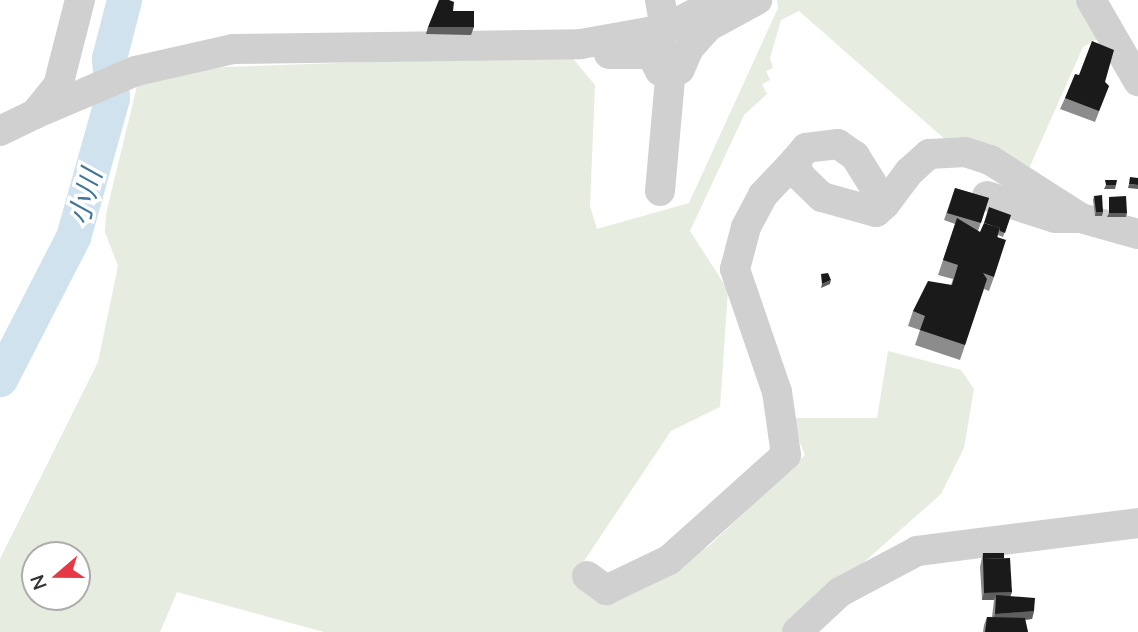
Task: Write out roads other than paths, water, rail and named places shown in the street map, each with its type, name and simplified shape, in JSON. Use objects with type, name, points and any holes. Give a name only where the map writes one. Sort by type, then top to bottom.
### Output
[{"type":"street","points":[[36,114],[58,86],[80,0]]},
{"type":"street","points":[[0,131],[136,72],[233,50],[581,44],[720,0]]},
{"type":"street","points":[[608,54],[651,54],[660,71],[671,74],[680,69],[689,48],[709,26],[757,0]]},
{"type":"street","points":[[1091,0],[1138,81]]},
{"type":"street","points":[[660,191],[671,74],[665,19]]},
{"type":"street","points":[[587,576],[606,590],[669,560],[786,455],[777,392],[735,269],[747,227],[763,195],[806,148],[838,144],[855,156],[885,204]]},
{"type":"street","points":[[795,161],[800,176],[822,197],[876,212],[909,172],[929,154],[945,150],[990,160],[1069,210],[1138,234]]},
{"type":"street","points":[[987,196],[1055,218],[1069,210]]},
{"type":"street","points":[[797,632],[840,592],[917,551],[1138,523]]},
{"type":"waterway","name":"小川","points":[[0,379],[73,237],[112,98],[109,58],[124,0]]}]
